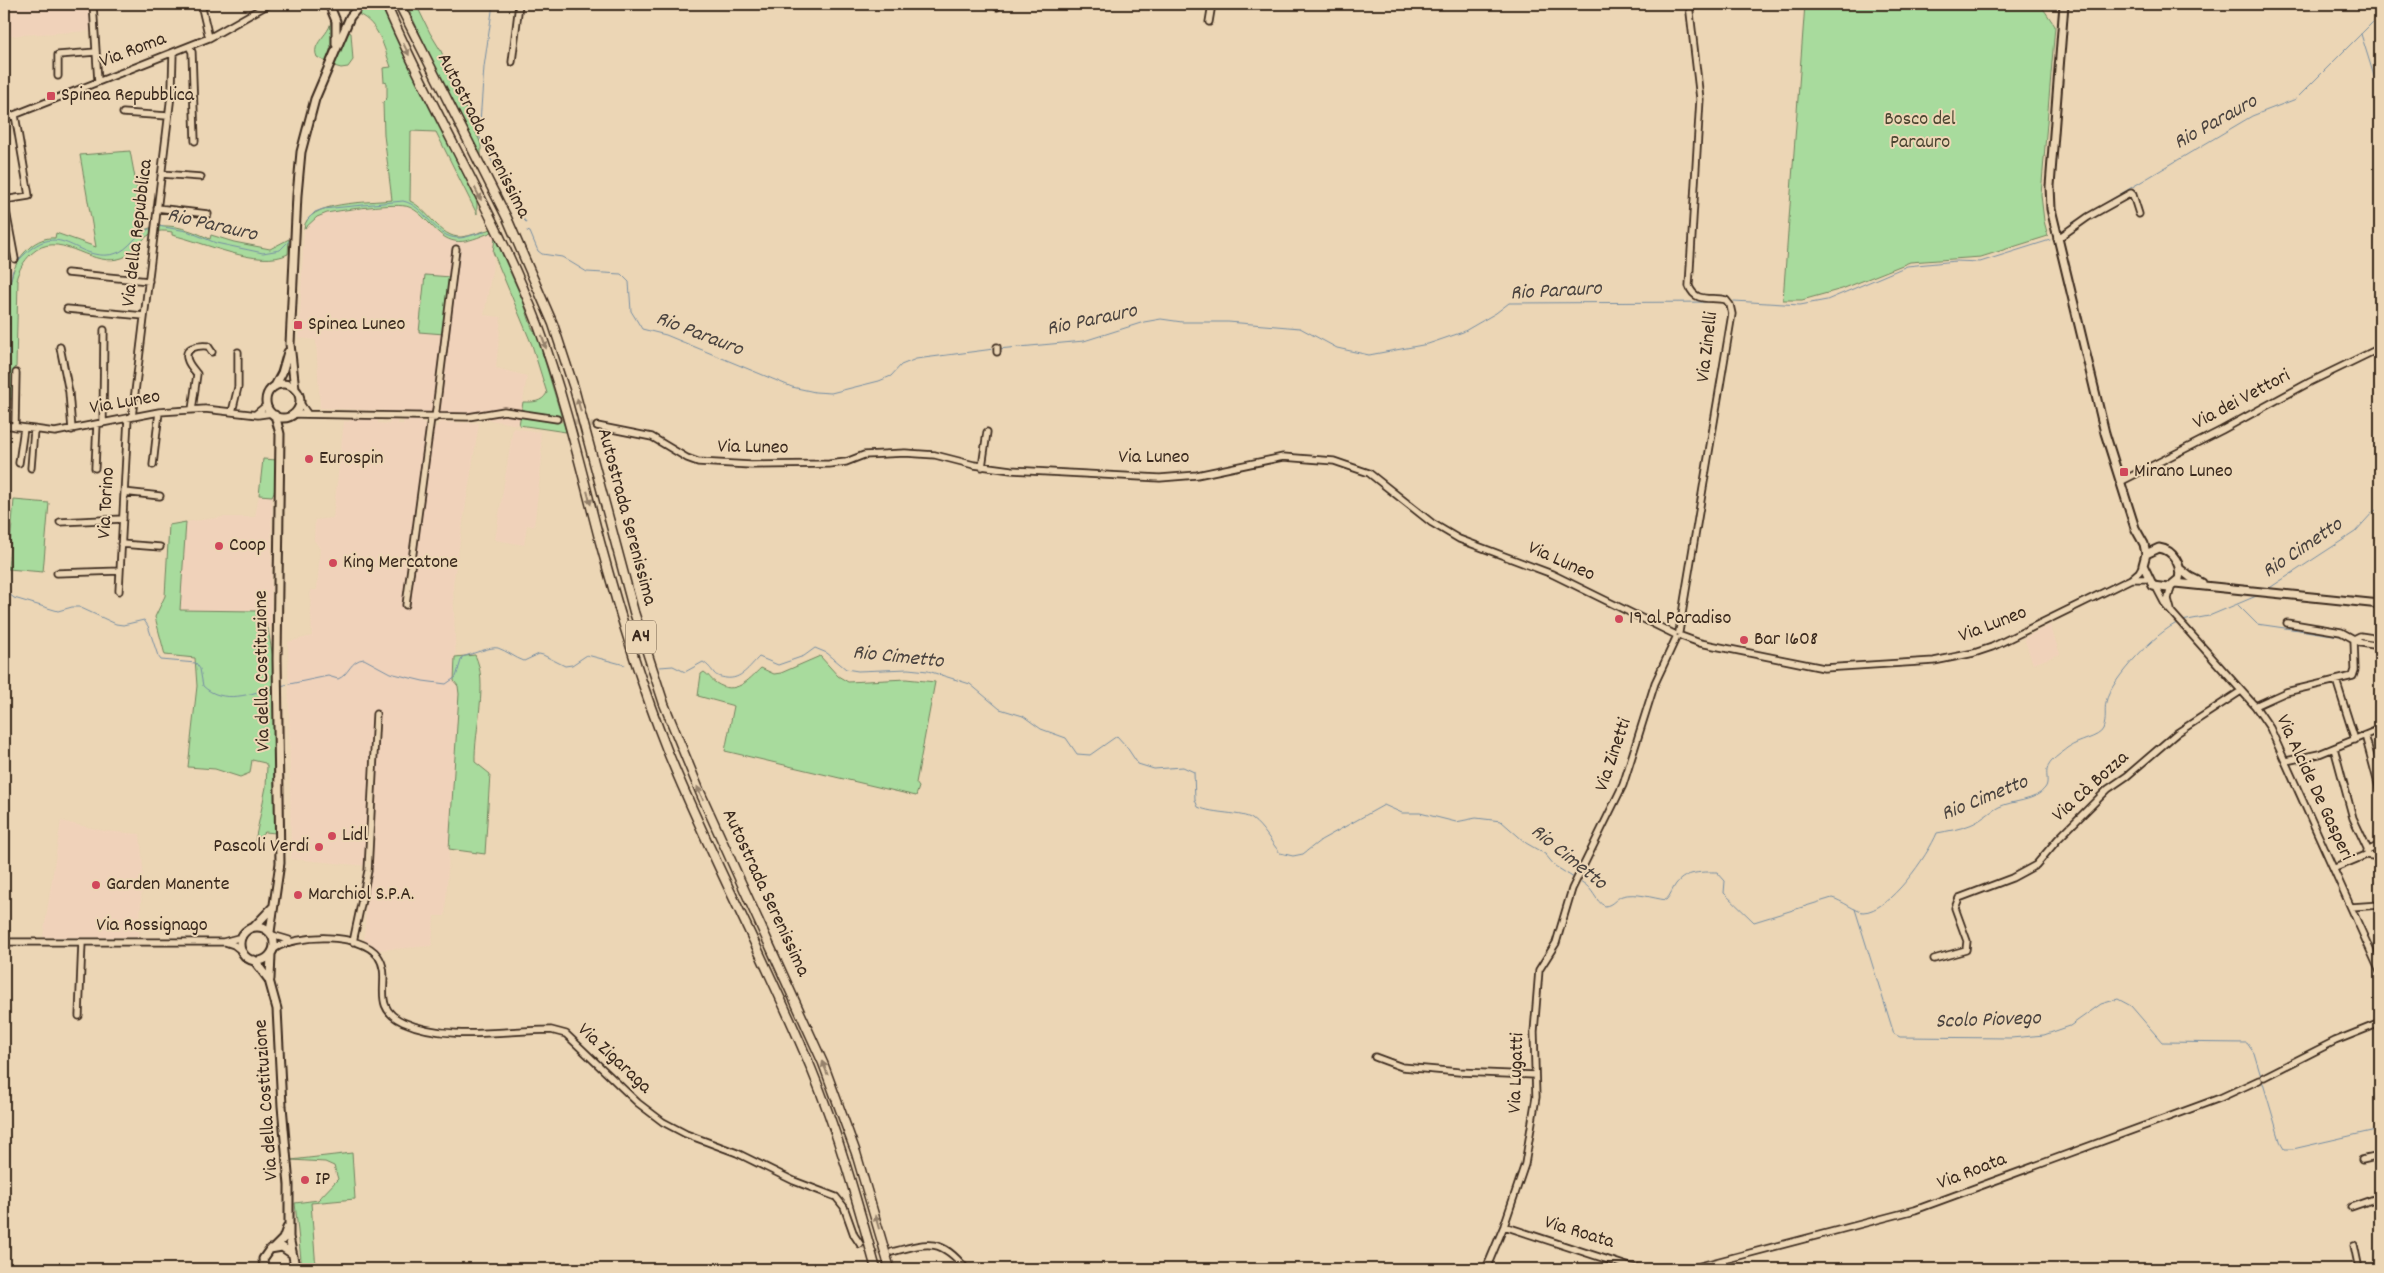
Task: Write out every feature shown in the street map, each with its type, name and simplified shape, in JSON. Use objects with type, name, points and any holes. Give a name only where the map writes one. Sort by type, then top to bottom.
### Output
[{"type":"highway","name":"Autostrada Serenissima","points":[[386,4],[423,84],[512,261],[539,328],[560,392],[628,640],[647,696],[690,803],[811,1069],[840,1148],[876,1269]]},
{"type":"highway","name":"Autostrada Serenissima","points":[[399,4],[507,218],[553,324],[574,388],[634,612],[661,696],[700,792],[824,1063],[856,1153],[890,1269]]},
{"type":"main road","points":[[329,4],[336,21],[335,50]]},
{"type":"main road","points":[[290,344],[285,365],[275,386],[268,394],[267,405],[273,414],[281,417],[291,415],[300,403],[295,389],[290,344],[297,194],[301,152],[312,108],[335,50],[350,17],[361,4]]},
{"type":"main road","points":[[2064,4],[2050,186],[2051,209],[2057,239],[2106,433],[2120,482],[2146,554],[2143,565],[2148,579],[2156,587],[2163,589],[2173,585],[2179,579],[2180,569]]},
{"type":"main road","points":[[275,386],[285,384],[295,389]]},
{"type":"main road","name":"Via della Costituzione","points":[[271,934],[277,896],[281,828],[277,682],[280,434],[273,414]]},
{"type":"main road","name":"Via della Costituzione","points":[[280,434],[291,415]]},
{"type":"main road","points":[[2139,535],[2159,548],[2170,552],[2180,569],[2196,580],[2217,587]]},
{"type":"main road","points":[[2146,554],[2159,548]]},
{"type":"main road","points":[[2173,585],[2217,587],[2380,604]]},
{"type":"main road","name":"Via della Costituzione","points":[[253,928],[262,921],[274,906]]},
{"type":"main road","points":[[261,927],[271,934],[272,951],[263,960],[254,960],[242,952],[242,937],[246,931],[261,927]]},
{"type":"main road","name":"Via della Costituzione","points":[[272,951],[269,969],[277,1009],[290,1215],[289,1237],[293,1255],[293,1269]]},
{"type":"main road","name":"Via della Costituzione","points":[[254,960],[262,968],[271,984]]},
{"type":"main road","name":"Via della Costituzione","points":[[262,1268],[265,1254],[275,1247],[286,1233],[290,1215]]},
{"type":"main road","points":[[275,1247],[285,1248],[293,1255]]},
{"type":"street","points":[[92,4],[98,82]]},
{"type":"street","points":[[201,4],[210,38]]},
{"type":"street","name":"Via Roma","points":[[4,119],[210,38],[269,4]]},
{"type":"street","points":[[512,62],[519,4]]},
{"type":"street","points":[[1209,22],[1212,4]]},
{"type":"street","name":"Via Zinelli","points":[[1677,635],[1732,314],[1726,300],[1694,296],[1689,286],[1700,99],[1689,4]]},
{"type":"street","points":[[189,46],[192,52],[195,141]]},
{"type":"street","points":[[58,76],[58,54],[96,52]]},
{"type":"street","name":"Via della Repubblica","points":[[130,418],[149,281],[168,116],[173,68],[172,53]]},
{"type":"street","points":[[123,113],[168,116]]},
{"type":"street","points":[[14,259],[4,200],[29,196],[16,115]]},
{"type":"street","points":[[161,174],[201,177]]},
{"type":"street","points":[[2057,239],[2088,217],[2130,193],[2133,195],[2139,214]]},
{"type":"street","points":[[157,208],[208,214]]},
{"type":"street","points":[[406,605],[456,249]]},
{"type":"street","points":[[67,273],[149,281]]},
{"type":"street","points":[[67,309],[144,316]]},
{"type":"street","points":[[94,468],[100,424],[104,330]]},
{"type":"street","points":[[192,410],[197,376],[188,362],[187,354],[191,348],[197,345],[208,346],[212,352]]},
{"type":"street","points":[[60,347],[69,392],[72,430]]},
{"type":"street","name":"Via dei Vettori","points":[[2120,482],[2310,382],[2380,348]]},
{"type":"street","points":[[232,412],[238,386],[238,352]]},
{"type":"street","points":[[15,427],[16,373]]},
{"type":"street","points":[[300,403],[307,413]]},
{"type":"street","points":[[253,414],[262,411],[267,405]]},
{"type":"street","name":"Via Luneo","points":[[4,425],[55,432],[159,412],[192,410],[273,414]]},
{"type":"street","points":[[291,415],[307,413],[433,418],[470,417],[504,411],[557,419]]},
{"type":"street","points":[[153,465],[159,412]]},
{"type":"street","name":"Via Torino","points":[[119,591],[130,418]]},
{"type":"street","name":"Via Luneo","points":[[598,426],[652,437],[687,458],[712,464],[829,464],[846,462],[864,455],[905,452],[935,455],[982,467],[1038,472],[1133,475],[1160,478],[1197,475],[1283,457],[1320,458],[1349,464],[1369,472],[1417,512],[1452,536],[1552,574],[1677,635],[1700,643],[1824,668],[1934,661],[1974,653],[1992,647],[2131,579]]},
{"type":"street","points":[[20,463],[24,428]]},
{"type":"street","points":[[31,468],[34,430]]},
{"type":"street","points":[[982,467],[987,432]]},
{"type":"street","points":[[124,492],[160,496]]},
{"type":"street","points":[[60,522],[123,519]]},
{"type":"street","points":[[121,544],[160,547]]},
{"type":"street","points":[[2131,579],[2139,572],[2143,565]]},
{"type":"street","points":[[57,573],[120,571]]},
{"type":"street","points":[[2131,579],[2148,579]]},
{"type":"street","points":[[2172,612],[2168,599],[2173,585]]},
{"type":"street","name":"Via Alcide De Gasperi","points":[[2156,587],[2166,606],[2255,706],[2270,728],[2335,868],[2380,972]]},
{"type":"street","points":[[2287,623],[2341,632],[2361,643],[2380,646]]},
{"type":"street","name":"Via Zinetti","points":[[1577,880],[1623,785],[1655,683],[1677,635]]},
{"type":"street","points":[[2354,639],[2360,636],[2380,639]]},
{"type":"street","points":[[2255,706],[2286,692],[2354,675],[2354,639]]},
{"type":"street","points":[[2336,680],[2354,740]]},
{"type":"street","name":"Via Cà Bozza","points":[[1934,958],[1966,950],[1967,941],[1955,908],[1960,898],[2012,878],[2036,865],[2058,839],[2108,789],[2127,776],[2177,733],[2241,691]]},
{"type":"street","points":[[353,942],[368,870],[376,714]]},
{"type":"street","points":[[2286,761],[2334,748],[2380,729]]},
{"type":"street","points":[[2365,735],[2380,791]]},
{"type":"street","points":[[2334,748],[2353,818],[2367,852],[2380,857]]},
{"type":"street","points":[[2335,868],[2380,845]]},
{"type":"street","name":"Via Lugatti","points":[[1486,1269],[1504,1226],[1525,1164],[1536,1097],[1534,1032],[1538,974],[1543,961],[1556,943],[1577,880]]},
{"type":"street","points":[[2351,907],[2372,907],[2380,904]]},
{"type":"street","name":"Via Zigaraga","points":[[271,934],[283,939],[294,940],[327,937],[353,942],[377,954],[382,965],[385,1006],[390,1014],[399,1020],[421,1028],[449,1032],[551,1030],[566,1034],[638,1103],[663,1122],[679,1131],[737,1153],[794,1181],[836,1198],[844,1207],[854,1235],[860,1244]]},
{"type":"street","name":"Via Rossignago","points":[[4,942],[223,942],[242,937]]},
{"type":"street","name":"Via Zigaraga","points":[[272,951],[294,940]]},
{"type":"street","name":"Via Rossignago","points":[[79,1016],[82,942]]},
{"type":"street","name":"Via Rossignago","points":[[223,942],[235,946],[242,952]]},
{"type":"street","name":"Via Roata","points":[[1689,1269],[1916,1210],[2220,1098],[2335,1041],[2380,1023]]},
{"type":"street","points":[[1375,1056],[1408,1068],[1459,1072],[1535,1074]]},
{"type":"street","points":[[2362,1160],[2380,1156]]},
{"type":"street","points":[[2351,1207],[2380,1197]]},
{"type":"street","name":"Via Roata","points":[[1504,1226],[1630,1267],[1645,1269]]},
{"type":"street","points":[[892,1252],[924,1244],[938,1244],[955,1255],[966,1269]]},
{"type":"street","points":[[2354,1244],[2359,1269]]},
{"type":"shaded area","points":[[4,4],[90,4],[92,31],[4,36]]},
{"type":"shaded area","points":[[98,4],[160,4],[99,11]]},
{"type":"shaded area","points":[[403,205],[413,209],[441,235],[450,240],[472,240],[492,232],[495,238],[493,265],[484,315],[501,317],[496,368],[527,376],[519,425],[457,414],[320,408],[316,340],[299,338],[304,229],[317,217],[331,212]]},
{"type":"shaded area","points":[[350,418],[377,418],[378,423],[389,424],[391,419],[396,419],[398,424],[403,424],[404,420],[420,421],[426,426],[437,427],[439,422],[479,423],[453,584],[456,668],[454,681],[458,686],[459,694],[445,916],[434,916],[432,946],[378,950],[364,942],[368,866],[291,859],[288,642],[312,636],[310,590],[317,590],[320,549],[314,540],[315,520],[333,518],[344,421],[349,422]]},
{"type":"shaded area","points":[[513,428],[540,432],[542,458],[534,527],[527,525],[524,545],[495,540]]},
{"type":"shaded area","points":[[259,495],[272,496],[271,627],[268,629],[265,620],[180,610],[186,522],[224,517],[255,517]]},
{"type":"shaded area","points":[[2050,625],[2060,654],[2033,664],[2024,638]]},
{"type":"shaded area","points":[[61,821],[104,831],[140,834],[143,868],[139,937],[43,937]]},
{"type":"green space","points":[[370,4],[380,4],[477,202],[477,214],[436,132],[411,131],[410,201],[423,210],[440,228],[454,236],[472,235],[491,229],[492,232],[459,242],[445,237],[438,232],[412,208],[393,205],[327,213],[317,217],[304,229],[307,220],[327,208],[355,203],[392,200],[384,135],[383,102],[387,98],[387,83],[384,82],[383,68],[391,67],[376,30],[371,23],[358,14]]},
{"type":"green space","points":[[406,4],[416,4],[441,51],[481,144],[481,156],[445,88]]},
{"type":"green space","name":"Bosco del Parauro","points":[[1805,4],[2040,4],[2055,26],[2041,195],[2048,236],[1981,257],[1910,262],[1842,289],[1802,300],[1783,300]]},
{"type":"green space","points":[[330,17],[332,40],[326,62],[317,57],[316,50],[329,27]]},
{"type":"green space","points":[[348,32],[351,33],[353,60],[348,67],[334,66]]},
{"type":"green space","points":[[130,151],[143,221],[136,235],[154,227],[183,228],[210,239],[211,235],[234,242],[270,249],[289,239],[288,254],[276,258],[247,256],[172,235],[172,232],[161,231],[147,236],[132,252],[118,259],[95,258],[63,246],[52,245],[42,247],[26,259],[16,280],[18,280],[14,389],[11,398],[4,403],[4,326],[9,325],[10,283],[16,264],[22,255],[33,245],[45,239],[55,238],[56,233],[96,247],[80,155]]},
{"type":"green space","points":[[495,238],[523,301],[532,328],[537,335],[566,432],[519,425],[523,402],[539,400],[547,393],[532,345],[493,252]]},
{"type":"green space","points":[[425,275],[451,277],[444,334],[419,332]]},
{"type":"green space","points":[[263,459],[277,460],[276,488],[272,496],[259,495]]},
{"type":"green space","points":[[14,500],[49,503],[43,572],[8,569]]},
{"type":"green space","points":[[186,522],[180,610],[257,611],[262,615],[268,629],[273,658],[276,833],[265,832],[255,841],[266,787],[267,766],[265,763],[252,760],[250,773],[240,777],[215,769],[188,767],[197,686],[195,658],[165,655],[155,617],[165,596],[169,525]]},
{"type":"green space","points":[[475,655],[479,666],[481,693],[475,762],[490,774],[485,854],[449,849],[459,694],[458,686],[454,681],[455,657]]},
{"type":"green space","points":[[820,656],[838,676],[848,682],[906,679],[935,682],[916,783],[919,787],[916,796],[725,751],[734,706],[698,696],[701,674],[704,672],[714,682],[723,687],[730,688],[741,685],[761,668],[774,674],[781,673]]},
{"type":"green space","points":[[352,1153],[355,1199],[311,1203],[316,1269],[302,1269],[295,1203],[318,1200],[338,1179],[334,1166],[325,1162],[291,1160]]},
{"type":"waterway","points":[[493,4],[484,67],[479,136],[519,214],[526,222]]},
{"type":"waterway","name":"Rio Parauro","points":[[2092,211],[2252,116],[2296,99],[2380,15]]},
{"type":"waterway","points":[[2361,34],[2380,95]]},
{"type":"waterway","name":"Rio Parauro","points":[[307,220],[315,212],[323,209],[403,201],[418,209],[436,228],[450,237],[461,238],[485,232]]},
{"type":"waterway","name":"Rio Parauro","points":[[2072,223],[2085,216]]},
{"type":"waterway","name":"Rio Parauro","points":[[158,226],[187,231],[216,243],[263,253],[280,250],[292,238]]},
{"type":"waterway","name":"Rio Parauro","points":[[19,260],[34,247],[46,241],[57,240],[100,255],[114,254],[125,249],[141,233],[152,228]]},
{"type":"waterway","name":"Rio Parauro","points":[[527,231],[530,232],[538,251],[542,254],[562,257],[587,272],[621,274],[629,282],[631,311],[642,329],[666,335],[792,387],[831,393],[879,381],[891,376],[901,365],[916,359],[994,349]]},
{"type":"waterway","name":"Rio Parauro","points":[[1734,301],[1800,305],[1827,300],[1907,266],[1956,261],[1980,262],[2050,240]]},
{"type":"waterway","name":"Rio Parauro","points":[[4,397],[8,391],[9,285],[13,270]]},
{"type":"waterway","name":"Rio Parauro","points":[[998,349],[1084,341],[1144,322],[1161,319],[1182,322],[1228,322],[1300,328],[1337,348],[1369,355],[1428,344],[1463,332],[1496,313],[1509,303],[1723,302]]},
{"type":"waterway","name":"Rio Cimetto","points":[[2268,589],[2355,532],[2373,512],[2380,508]]},
{"type":"waterway","points":[[4,590],[14,598],[58,611],[79,607],[116,624],[123,625],[144,620],[161,660],[196,663],[200,669],[203,686],[219,695],[228,697],[247,695],[274,687]]},
{"type":"waterway","name":"Rio Cimetto","points":[[2182,621],[2209,616],[2261,594]]},
{"type":"waterway","points":[[2238,605],[2257,624],[2340,636]]},
{"type":"waterway","name":"Rio Cimetto","points":[[1580,881],[1605,906],[1627,895],[1666,900],[1676,884],[1689,874],[1717,872],[1725,881],[1724,893],[1754,922],[1832,898],[1863,912],[1873,910],[1884,903],[1906,881],[1925,855],[1937,833],[1970,825],[1999,807],[2041,793],[2046,786],[2048,766],[2053,760],[2072,745],[2101,732],[2105,722],[2106,702],[2116,681],[2125,669],[2159,635],[2179,622]]},
{"type":"waterway","points":[[2361,639],[2367,640]]},
{"type":"waterway","points":[[280,686],[328,676],[338,679],[356,662],[364,659],[390,673],[446,684],[456,677],[462,657],[495,648],[501,649],[524,661],[539,654],[565,666],[572,665],[587,655],[625,665]]},
{"type":"waterway","name":"Rio Cimetto","points":[[660,667],[673,666],[685,672],[703,662],[720,677],[731,678],[740,675],[759,657],[778,665],[804,656],[815,648],[827,653],[846,669],[858,671],[908,669],[928,671],[970,684],[1000,709],[1023,716],[1041,729],[1066,738],[1077,754],[1090,755],[1117,736],[1138,764],[1154,769],[1183,767],[1194,772],[1195,800],[1198,807],[1211,811],[1241,815],[1252,819],[1280,853],[1293,856],[1303,854],[1321,840],[1384,805],[1402,813],[1420,813],[1456,822],[1476,818],[1501,821],[1526,843],[1545,854],[1555,866],[1574,878]]},
{"type":"waterway","name":"Scolo Piovego","points":[[1855,909],[1894,1034],[1900,1037],[2011,1038],[2044,1035],[2070,1026],[2101,1004],[2118,999],[2131,1006],[2162,1042],[2247,1043],[2254,1053],[2284,1149],[2293,1149],[2380,1129]]},
{"type":"tunnel","points":[[557,419],[597,426]]},
{"type":"tunnel","points":[[860,1244],[876,1252],[888,1253]]},
{"type":"place","name":"Spinea Repubblica","points":[[51,96]]},
{"type":"place","name":"Spinea Luneo","points":[[298,325]]},
{"type":"place","name":"Eurospin","points":[[309,459]]},
{"type":"place","name":"Mirano Luneo","points":[[2124,472]]},
{"type":"place","name":"Coop","points":[[219,546]]},
{"type":"place","name":"King Mercatone","points":[[333,563]]},
{"type":"place","name":"19 al Paradiso","points":[[1619,619]]},
{"type":"place","name":"Bar 1608","points":[[1744,640]]},
{"type":"place","name":"Lidl","points":[[332,836]]},
{"type":"place","name":"Pascoli Verdi","points":[[319,847]]},
{"type":"place","name":"Garden Manente","points":[[96,885]]},
{"type":"place","name":"Marchiol S.P.A.","points":[[298,895]]},
{"type":"place","name":"IP","points":[[305,1180]]}]
